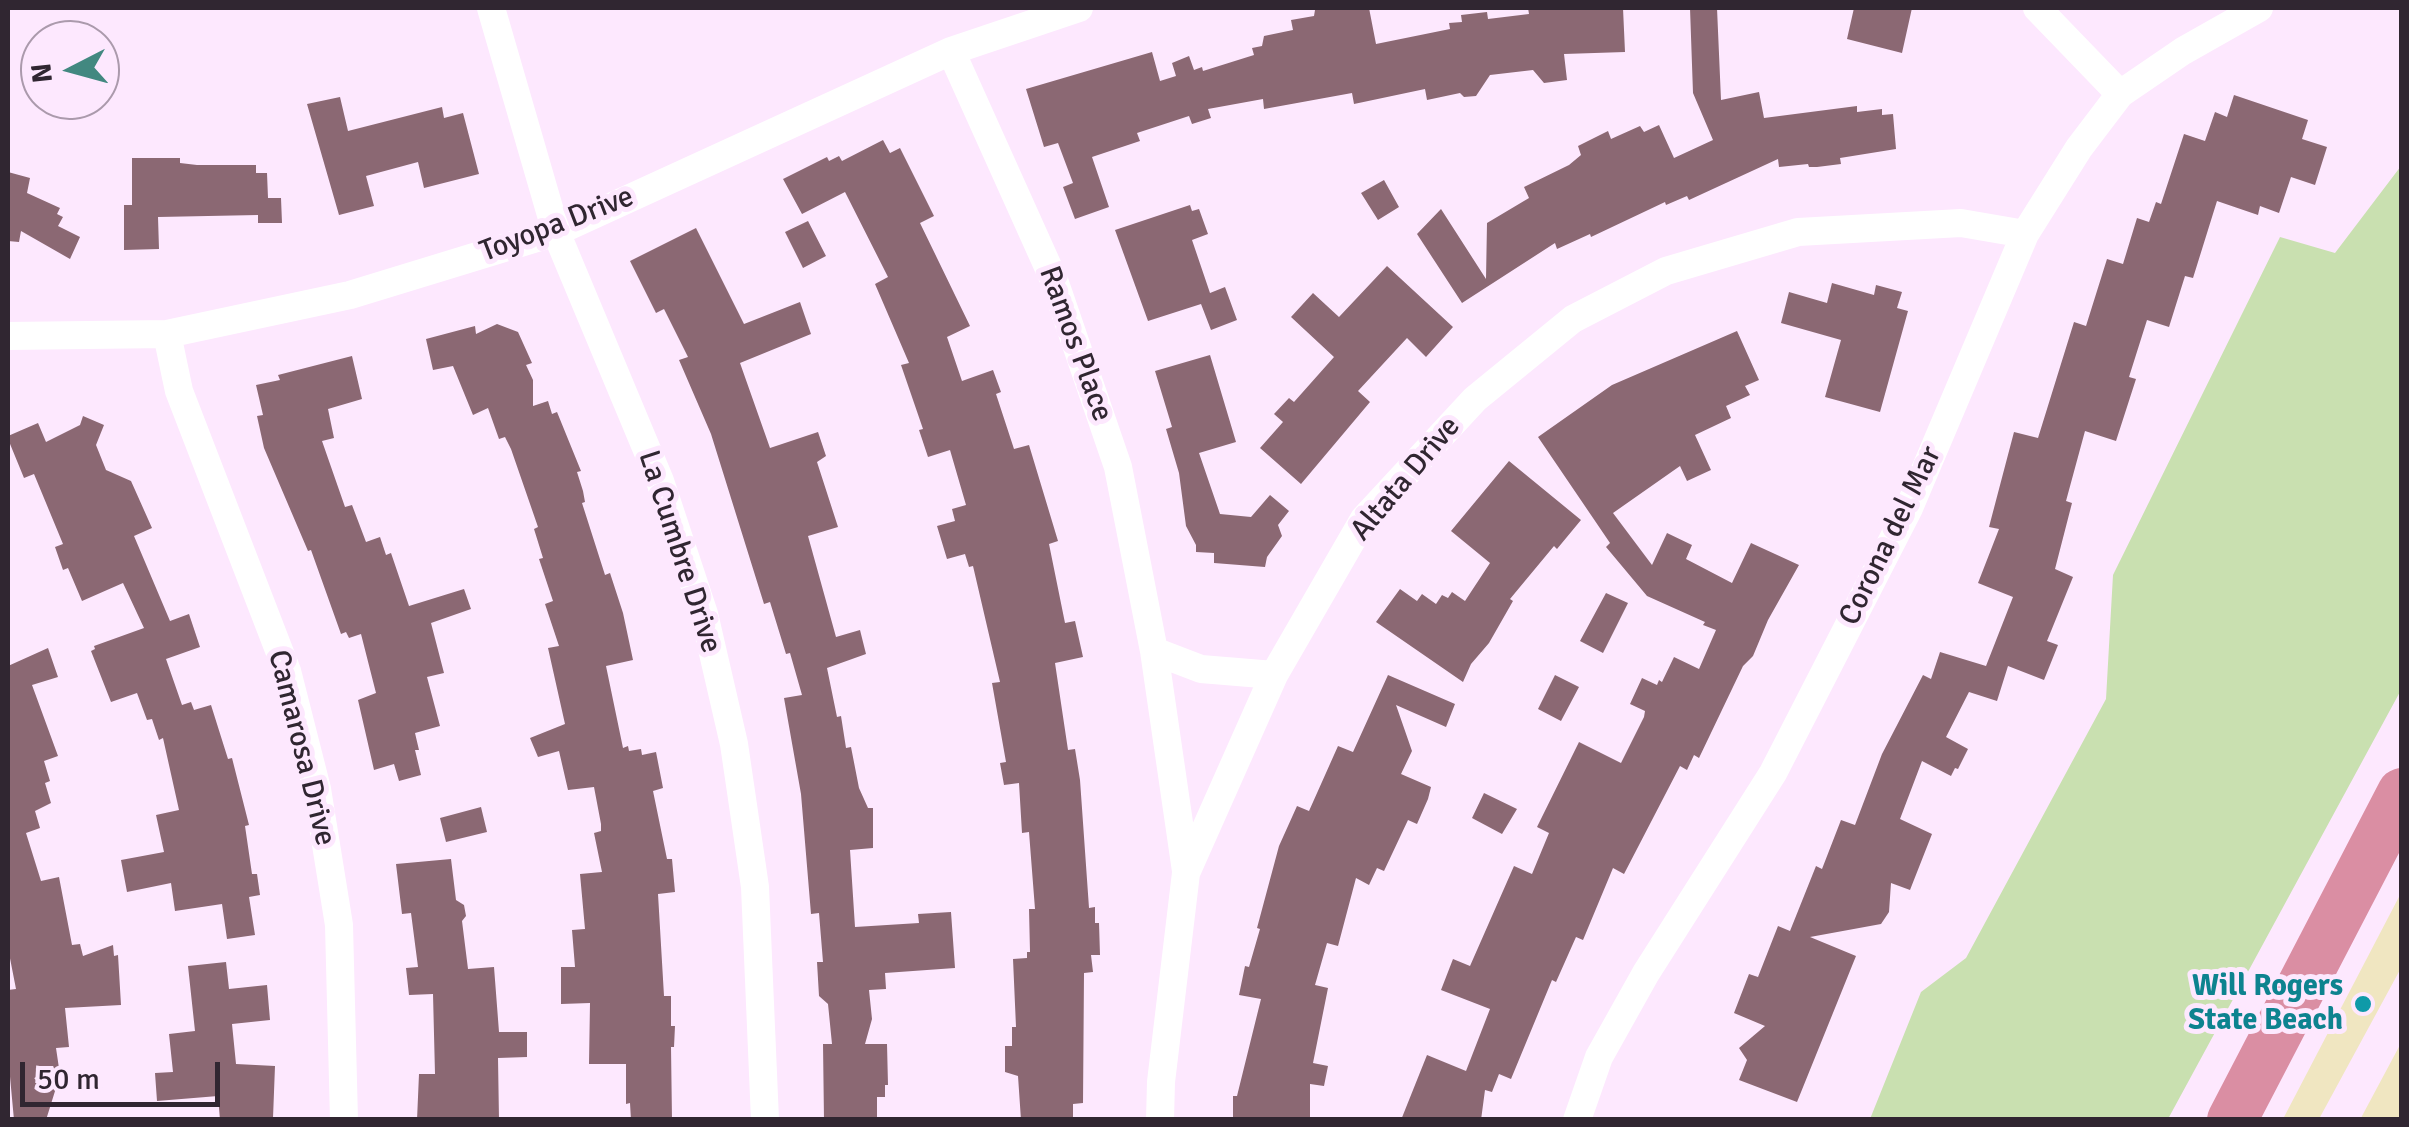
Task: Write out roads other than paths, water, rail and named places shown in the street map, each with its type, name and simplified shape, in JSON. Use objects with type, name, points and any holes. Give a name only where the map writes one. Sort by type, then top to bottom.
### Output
[{"type":"highway","points":[[2232,1120],[2402,793]]},
{"type":"street","name":"La Cumbre Drive","points":[[491,8],[556,232],[660,482],[704,614],[734,744],[755,887],[764,1120]]},
{"type":"street","name":"Toyopa Drive","points":[[8,336],[167,334],[350,296],[556,232],[951,51],[1080,8]]},
{"type":"street","points":[[2037,8],[2120,94]]},
{"type":"street","name":"Corona del Mar","points":[[1577,1120],[1599,1058],[1646,973],[1773,773],[1909,508],[2025,234],[2079,148],[2120,94],[2259,8]]},
{"type":"street","name":"Ramos Place","points":[[951,51],[1054,280],[1118,466],[1154,651],[1186,873]]},
{"type":"street","name":"Altata Drive","points":[[1160,1120],[1160,1082],[1186,873],[1274,675],[1364,520],[1475,399],[1573,319],[1666,271],[1798,232],[1962,223],[2025,234]]},
{"type":"street","name":"Camarosa Drive","points":[[167,334],[179,391],[287,671],[318,789],[339,925],[344,1120]]},
{"type":"street","points":[[1154,651],[1200,668],[1274,675]]},
{"type":"place","name":"Will Rogers State Beach","points":[[2363,1004]]}]
